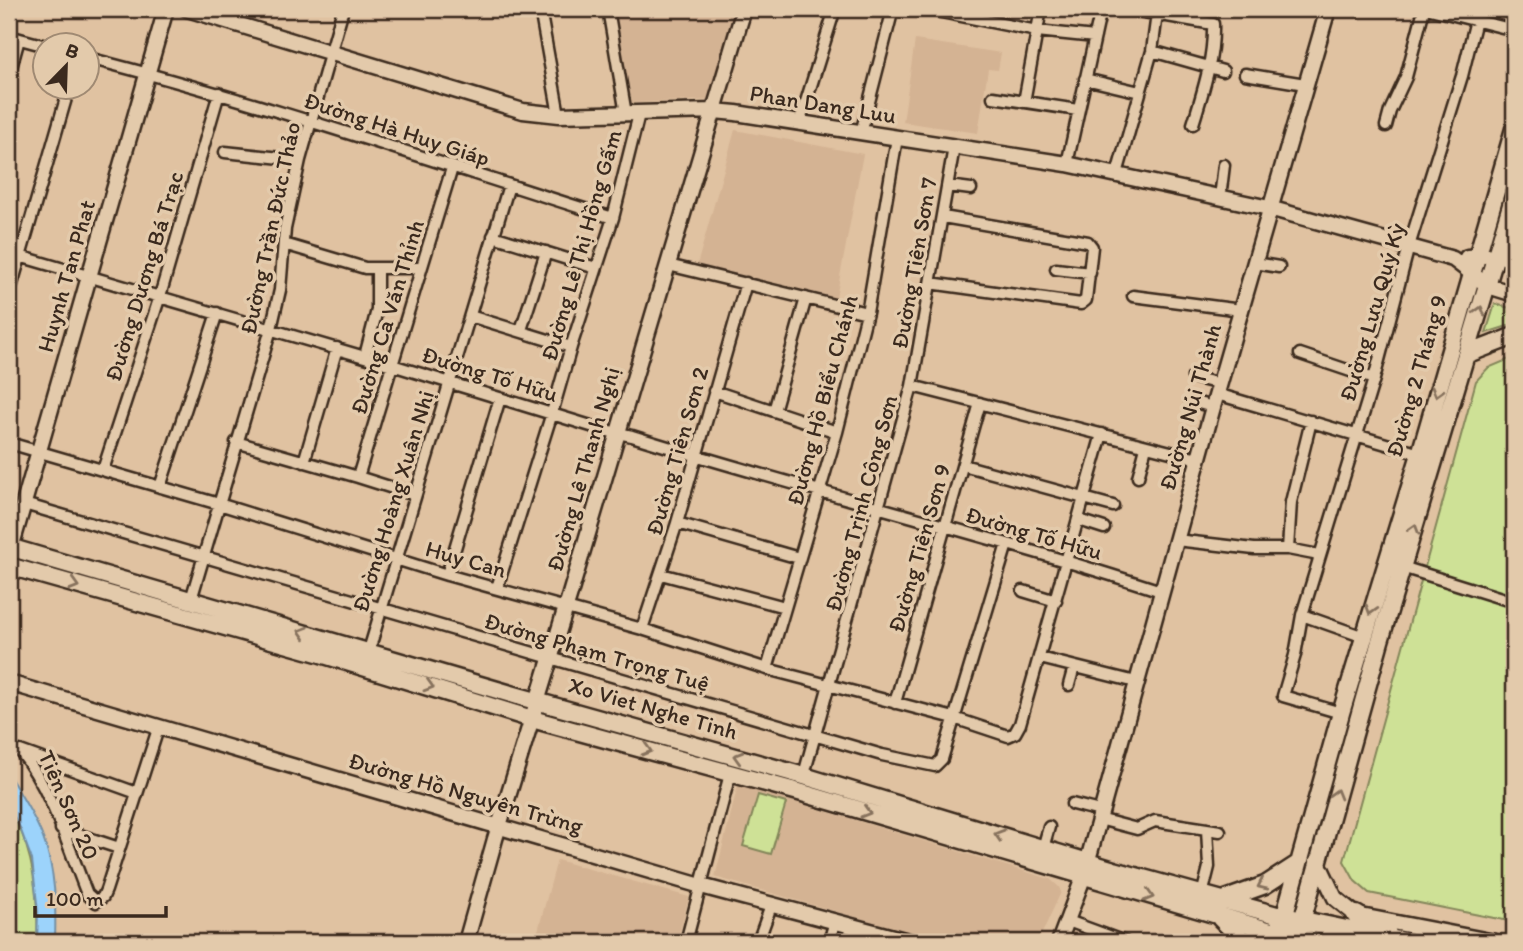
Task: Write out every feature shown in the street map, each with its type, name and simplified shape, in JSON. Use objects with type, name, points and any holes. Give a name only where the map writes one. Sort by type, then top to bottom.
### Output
[{"type":"highway","points":[[1356,915],[1402,942]]},
{"type":"highway","name":"Xo Viet Nghe Tinh","points":[[1288,932],[1402,942]]},
{"type":"highway","name":"Xo Viet Nghe Tinh","points":[[1288,932],[1314,942]]},
{"type":"main road","name":"Đường 2 Tháng 9","points":[[1288,932],[1299,863],[1341,713],[1420,454],[1514,129]]},
{"type":"main road","name":"Đường 2 Tháng 9","points":[[1288,932],[1317,860],[1514,195]]},
{"type":"main road","points":[[1468,354],[1514,336]]},
{"type":"main road","name":"Xo Viet Nghe Tinh","points":[[10,550],[191,598],[532,719],[1085,869],[1202,894],[1222,900],[1288,932]]},
{"type":"main road","name":"Xo Viet Nghe Tinh","points":[[9,566],[186,617],[538,701],[804,776],[1043,848],[1085,869],[1218,917],[1288,932]]},
{"type":"main road","points":[[1222,900],[1265,885],[1299,863]]},
{"type":"main road","points":[[1218,917],[1244,942]]},
{"type":"street","name":"Huynh Tan Phat","points":[[10,550],[166,9]]},
{"type":"street","name":"Phan Dang Luu","points":[[187,9],[523,111],[559,114],[714,111],[1067,164],[1269,208],[1454,259]]},
{"type":"street","name":"Đường Trần Đức Thảo","points":[[186,617],[271,329],[280,290],[284,244],[300,160],[342,9]]},
{"type":"street","points":[[540,9],[559,114]]},
{"type":"street","points":[[608,9],[633,114]]},
{"type":"street","name":"Đường Lê Thanh Nghị","points":[[466,942],[744,9]]},
{"type":"street","points":[[799,124],[835,9]]},
{"type":"street","points":[[861,133],[893,9]]},
{"type":"street","points":[[926,9],[1037,31],[1095,37]]},
{"type":"street","points":[[1024,102],[1041,9]]},
{"type":"street","points":[[1067,164],[1101,9]]},
{"type":"street","points":[[1127,9],[1213,24],[1210,67],[1193,124]]},
{"type":"street","name":"Đường Núi Thành","points":[[1059,942],[1085,869],[1216,395],[1328,9]]},
{"type":"street","points":[[1387,126],[1390,111],[1406,77],[1431,9],[1514,30]]},
{"type":"street","points":[[1117,174],[1152,51],[1157,14]]},
{"type":"street","name":"Đường Lưu Quý Kỳ","points":[[1341,713],[1283,696],[1319,555],[1374,379],[1409,246],[1462,76],[1476,20]]},
{"type":"street","points":[[9,75],[14,38],[32,42]]},
{"type":"street","points":[[1152,51],[1223,71]]},
{"type":"street","name":"Đường Hà Huy Giáp","points":[[102,62],[311,120],[452,168],[613,218]]},
{"type":"street","points":[[1245,74],[1305,84]]},
{"type":"street","points":[[1084,79],[1140,92]]},
{"type":"street","name":"Đường Dương Bá Trạc","points":[[103,470],[160,296],[219,93]]},
{"type":"street","points":[[993,97],[1078,110]]},
{"type":"street","points":[[9,295],[65,102]]},
{"type":"street","name":"Đường Lê Thị Hồng Gấm","points":[[497,588],[552,413],[570,346],[613,218],[633,114]]},
{"type":"street","name":"Đường Hồ Biểu Chánh","points":[[768,668],[837,432],[867,313],[897,138]]},
{"type":"street","name":"Đường Tiên Sơn 7","points":[[912,386],[954,147]]},
{"type":"street","points":[[225,152],[300,160]]},
{"type":"street","points":[[1220,198],[1224,165]]},
{"type":"street","name":"Đường Ca Văn Thỉnh","points":[[358,477],[452,168]]},
{"type":"street","name":"Đường Hoàng Xuân Nhị","points":[[366,659],[509,185]]},
{"type":"street","points":[[948,186],[971,189]]},
{"type":"street","points":[[930,282],[1081,304],[1086,300],[1092,247],[1088,242],[943,218]]},
{"type":"street","points":[[493,236],[596,268]]},
{"type":"street","points":[[284,244],[345,262],[377,268],[421,268]]},
{"type":"street","points":[[521,330],[546,252]]},
{"type":"street","name":"Đường Tố Hữu","points":[[9,253],[365,356],[695,456],[1068,561],[1161,591]]},
{"type":"street","points":[[1454,259],[1498,256],[1514,260]]},
{"type":"street","points":[[1454,259],[1488,286],[1514,293]]},
{"type":"street","points":[[1255,263],[1279,267]]},
{"type":"street","points":[[668,265],[867,313]]},
{"type":"street","points":[[365,356],[377,310],[377,268]]},
{"type":"street","points":[[1056,269],[1090,273]]},
{"type":"street","name":"Đường Tiên Sơn 2","points":[[642,629],[677,523],[746,284]]},
{"type":"street","points":[[1133,296],[1241,310]]},
{"type":"street","points":[[775,411],[806,298]]},
{"type":"street","points":[[160,487],[217,313]]},
{"type":"street","points":[[470,316],[570,346]]},
{"type":"street","points":[[304,462],[337,348]]},
{"type":"street","points":[[1300,354],[1374,379]]},
{"type":"street","points":[[1193,377],[1216,395],[1420,454]]},
{"type":"street","name":"Đường Trịnh Công Sơn","points":[[799,792],[912,386],[1198,459]]},
{"type":"street","points":[[714,391],[837,432]]},
{"type":"street","points":[[1191,401],[1216,395]]},
{"type":"street","points":[[447,575],[500,398]]},
{"type":"street","name":"Đường Tiên Sơn 9","points":[[895,703],[980,403]]},
{"type":"street","points":[[1288,550],[1291,502],[1311,421]]},
{"type":"street","points":[[1102,434],[1040,658],[1136,682]]},
{"type":"street","points":[[236,442],[415,495]]},
{"type":"street","name":"Huy Can","points":[[9,443],[219,504],[447,575],[642,629],[768,668],[954,718],[1008,736],[1015,733],[1040,658]]},
{"type":"street","points":[[1138,477],[1146,447]]},
{"type":"street","points":[[963,465],[1113,506]]},
{"type":"street","name":"Đường Phạm Trọng Tuệ","points":[[24,504],[815,736],[882,755],[935,766],[942,759],[1007,544]]},
{"type":"street","points":[[1079,520],[1104,528]]},
{"type":"street","points":[[677,523],[799,558]]},
{"type":"street","points":[[1177,540],[1319,555]]},
{"type":"street","points":[[1402,567],[1514,602]]},
{"type":"street","points":[[661,574],[785,607]]},
{"type":"street","points":[[1023,591],[1056,601]]},
{"type":"street","points":[[1302,615],[1380,642]]},
{"type":"street","points":[[1069,685],[1074,667]]},
{"type":"street","name":"Đường Hồ Nguyên Trừng","points":[[9,683],[158,729],[499,825],[701,886],[912,942]]},
{"type":"street","points":[[61,830],[119,848],[158,729]]},
{"type":"street","name":"Tiên Sơn 20","points":[[119,848],[103,897],[96,902],[87,894],[32,766],[20,751],[137,793]]},
{"type":"street","points":[[686,942],[730,774]]},
{"type":"street","points":[[1072,804],[1138,829],[1155,821],[1220,831]]},
{"type":"street","points":[[1043,848],[1049,827]]},
{"type":"street","points":[[1202,894],[1209,867],[1208,829]]},
{"type":"street","points":[[1317,860],[1335,898],[1356,915],[1495,942]]},
{"type":"street","points":[[758,942],[772,904]]},
{"type":"street","points":[[829,942],[835,921]]},
{"type":"street","points":[[1068,921],[1125,942]]},
{"type":"shaded area","points":[[614,9],[739,9],[712,100],[628,103]]},
{"type":"shaded area","points":[[915,40],[1001,53],[998,70],[988,69],[978,133],[903,122]]},
{"type":"shaded area","points":[[735,130],[863,154],[836,298],[697,265]]},
{"type":"shaded area","points":[[738,785],[1050,879],[1061,892],[1038,942],[943,942],[715,877]]},
{"type":"shaded area","points":[[557,860],[689,897],[677,942],[535,942]]},
{"type":"green space","points":[[1514,155],[1514,166],[1491,243],[1488,243]]},
{"type":"green space","points":[[1495,304],[1514,309],[1514,324],[1486,333]]},
{"type":"green space","points":[[1514,357],[1514,922],[1369,893],[1355,881],[1344,861],[1476,381],[1488,368]]},
{"type":"green space","points":[[758,795],[786,803],[771,854],[743,846]]},
{"type":"green space","points":[[9,808],[24,839],[33,873],[37,942],[9,942]]},
{"type":"water","points":[[9,775],[36,822],[47,851],[54,890],[55,942],[37,942],[38,912],[32,860],[9,807]]}]
